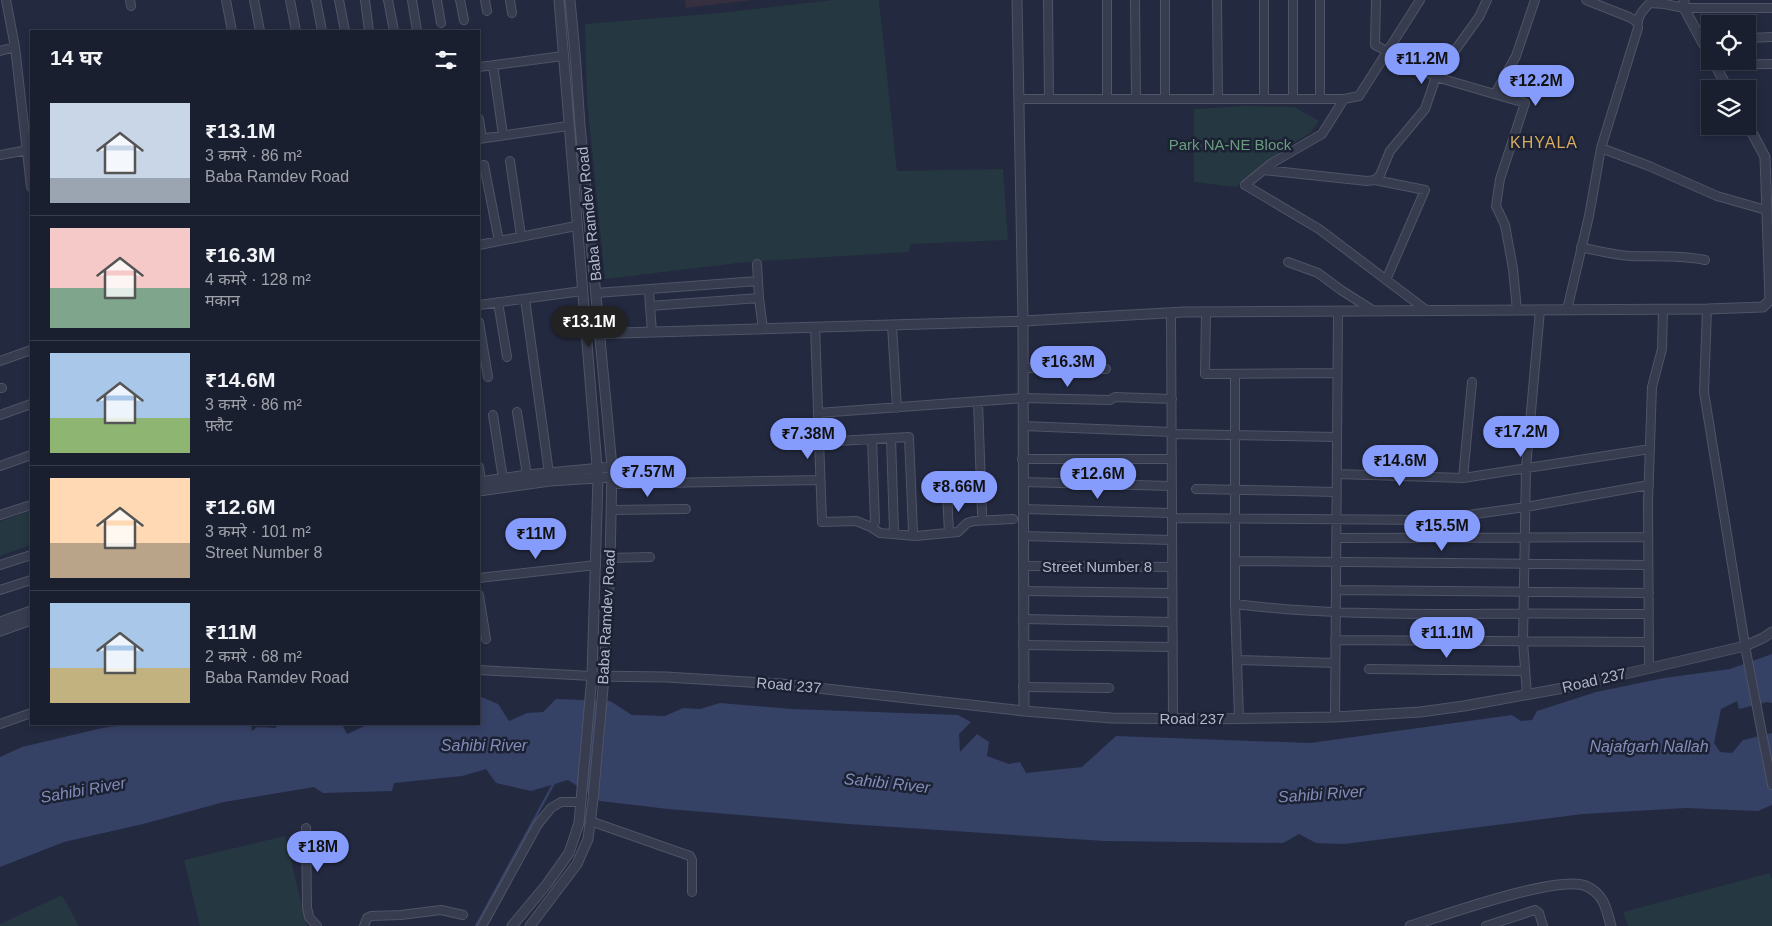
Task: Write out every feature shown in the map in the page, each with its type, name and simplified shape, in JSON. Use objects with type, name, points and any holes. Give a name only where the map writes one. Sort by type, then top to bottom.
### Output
[{"type":"street","points":[[6,0],[16,47],[29,137],[30,175]]},
{"type":"street","points":[[226,0],[232,30]]},
{"type":"street","points":[[254,0],[260,30]]},
{"type":"street","points":[[290,0],[296,30]]},
{"type":"street","points":[[316,0],[322,30]]},
{"type":"street","points":[[340,0],[345,30]]},
{"type":"street","points":[[365,0],[369,30]]},
{"type":"street","points":[[388,0],[394,30]]},
{"type":"street","points":[[412,0],[417,30]]},
{"type":"street","points":[[437,0],[440,23]]},
{"type":"street","points":[[460,0],[464,20]]},
{"type":"street","points":[[485,0],[487,11]]},
{"type":"street","points":[[510,0],[512,13]]},
{"type":"street","points":[[512,926],[548,884],[569,853],[579,823],[592,676],[598,478],[559,0]]},
{"type":"street","name":"Baba Ramdev Road","points":[[570,0],[613,481],[604,677],[592,803]]},
{"type":"street","points":[[1017,0],[1023,321],[1024,711]]},
{"type":"street","points":[[1048,0],[1049,99]]},
{"type":"street","points":[[1107,0],[1107,99]]},
{"type":"street","points":[[1135,0],[1136,99]]},
{"type":"street","points":[[1165,0],[1165,99]]},
{"type":"street","points":[[1217,0],[1218,99]]},
{"type":"street","points":[[1264,0],[1264,99]]},
{"type":"street","points":[[1293,99],[1294,0]]},
{"type":"street","points":[[1320,0],[1320,99]]},
{"type":"street","points":[[1376,0],[1376,45],[1436,77],[1525,103],[1496,197],[1496,206],[1505,225],[1513,269],[1517,310]]},
{"type":"street","points":[[1019,99],[1344,99],[1359,96],[1420,0]]},
{"type":"street","points":[[1375,180],[1380,174],[1390,151],[1425,109],[1436,77],[1480,17],[1487,0]]},
{"type":"street","points":[[1495,94],[1516,56],[1535,0]]},
{"type":"street","points":[[1586,0],[1637,22]]},
{"type":"street","points":[[1567,310],[1590,216],[1601,148],[1638,28],[1637,22],[1641,12],[1650,3],[1772,8]]},
{"type":"street","points":[[1684,4],[1701,32]]},
{"type":"street","points":[[1756,38],[1772,37]]},
{"type":"street","points":[[0,51],[16,47]]},
{"type":"street","points":[[480,67],[563,56]]},
{"type":"street","points":[[1756,64],[1772,64]]},
{"type":"street","points":[[493,65],[503,135]]},
{"type":"street","points":[[566,90],[578,90]]},
{"type":"street","points":[[1344,99],[1322,134],[1264,170],[1245,185],[1319,229],[1426,310]]},
{"type":"street","points":[[480,138],[568,126]]},
{"type":"street","points":[[587,334],[1023,321],[1171,312],[1768,307],[1770,300],[1766,210],[1768,158],[1754,135]]},
{"type":"street","points":[[1601,148],[1649,166],[1717,196],[1766,210]]},
{"type":"street","points":[[0,155],[28,150]]},
{"type":"street","points":[[510,161],[522,236]]},
{"type":"street","points":[[484,165],[499,241]]},
{"type":"street","points":[[1264,170],[1367,181],[1375,180],[1425,190],[1386,280]]},
{"type":"street","points":[[480,245],[576,226]]},
{"type":"street","points":[[1581,247],[1623,255],[1686,256],[1705,260]]},
{"type":"street","points":[[1288,262],[1318,273],[1374,311]]},
{"type":"street","points":[[756,264],[764,329]]},
{"type":"street","points":[[596,293],[758,281]]},
{"type":"street","points":[[649,290],[652,332]]},
{"type":"street","points":[[480,305],[582,291]]},
{"type":"street","points":[[650,306],[759,298]]},
{"type":"street","points":[[525,299],[548,473]]},
{"type":"street","points":[[498,302],[507,357]]},
{"type":"street","points":[[1649,667],[1648,537],[1652,387],[1662,349],[1663,309]]},
{"type":"street","points":[[1707,309],[1704,392],[1747,659],[1772,785]]},
{"type":"street","points":[[1527,695],[1523,642],[1526,468],[1540,310]]},
{"type":"street","points":[[1335,717],[1338,311]]},
{"type":"street","points":[[1171,312],[1172,719]]},
{"type":"street","points":[[1206,312],[1205,374],[1337,373]]},
{"type":"street","points":[[892,325],[897,408]]},
{"type":"street","points":[[815,327],[822,522],[856,521],[885,534],[916,536],[958,532],[968,523],[974,521],[1013,519]]},
{"type":"street","points":[[480,328],[488,377]]},
{"type":"street","points":[[0,361],[30,350]]},
{"type":"street","points":[[1023,368],[1106,369]]},
{"type":"street","points":[[1235,374],[1235,604],[1239,718]]},
{"type":"street","points":[[1463,478],[1472,382]]},
{"type":"street","points":[[818,413],[1023,398],[1110,400],[1116,397],[1172,399]]},
{"type":"street","points":[[978,402],[982,514]]},
{"type":"street","points":[[0,415],[30,404]]},
{"type":"street","points":[[517,412],[527,475]]},
{"type":"street","points":[[493,415],[503,479]]},
{"type":"street","points":[[1023,426],[1337,438]]},
{"type":"street","points":[[819,442],[909,437],[913,532]]},
{"type":"street","points":[[891,438],[894,531]]},
{"type":"street","points":[[872,439],[875,522]]},
{"type":"street","points":[[1337,474],[1463,478],[1650,449]]},
{"type":"street","points":[[0,466],[30,455]]},
{"type":"street","points":[[1022,458],[1172,459]]},
{"type":"street","points":[[480,485],[527,475],[612,467]]},
{"type":"street","points":[[480,485],[598,478],[613,481],[820,480]]},
{"type":"street","points":[[1023,482],[1172,486]]},
{"type":"street","points":[[1023,509],[1235,518],[1432,520],[1526,507],[1649,485]]},
{"type":"street","points":[[1196,489],[1337,492]]},
{"type":"street","points":[[947,493],[949,533]]},
{"type":"street","points":[[0,515],[30,505]]},
{"type":"street","points":[[611,510],[686,509]]},
{"type":"street","points":[[1023,536],[1172,540]]},
{"type":"street","points":[[1337,538],[1648,537]]},
{"type":"street","points":[[0,565],[30,555]]},
{"type":"street","points":[[610,558],[650,557]]},
{"type":"street","points":[[1235,561],[1648,565]]},
{"type":"street","points":[[480,578],[596,565]]},
{"type":"street","name":"Street Number 8","points":[[1023,566],[1172,567]]},
{"type":"street","points":[[0,590],[30,580]]},
{"type":"street","points":[[1337,590],[1649,593]]},
{"type":"street","points":[[1023,591],[1172,593]]},
{"type":"street","points":[[480,601],[486,639]]},
{"type":"street","points":[[1235,604],[1337,612],[1649,614]]},
{"type":"street","points":[[0,622],[30,611]]},
{"type":"street","points":[[1023,619],[1172,622]]},
{"type":"street","points":[[0,631],[30,620]]},
{"type":"street","name":"Road 237","points":[[592,676],[666,677],[781,684],[1024,711],[1111,718],[1335,717],[1420,712],[1569,687],[1745,646],[1772,632]]},
{"type":"street","points":[[1335,640],[1649,642]]},
{"type":"street","points":[[1023,645],[1172,647]]},
{"type":"street","points":[[1238,660],[1335,663]]},
{"type":"street","points":[[1369,669],[1525,671]]},
{"type":"street","points":[[480,670],[592,676]]},
{"type":"street","points":[[1023,687],[1109,688]]},
{"type":"street","points":[[0,724],[30,713]]},
{"type":"street","points":[[482,926],[538,824],[551,808],[561,802],[582,800],[592,803],[588,839],[577,864],[530,926]]},
{"type":"street","points":[[590,821],[690,856],[692,860],[692,892]]},
{"type":"street","points":[[306,828],[307,907],[310,917],[318,926]]},
{"type":"street","points":[[1410,926],[1422,924],[1525,891],[1566,884],[1585,885],[1603,898],[1611,926]]},
{"type":"street","points":[[364,926],[367,918],[371,916],[401,915],[441,910],[464,915]]},
{"type":"street","points":[[1486,926],[1535,910],[1539,913],[1543,926]]},
{"type":"shaded area","points":[[685,0],[752,0],[686,8]]},
{"type":"green space","points":[[832,0],[879,0],[897,171],[1003,169],[1008,240],[911,244],[908,252],[747,262],[605,279],[587,101],[585,24],[720,13]]},
{"type":"green space","name":"Park NA-NE Block","points":[[1245,106],[1294,107],[1319,121],[1310,133],[1277,154],[1236,187],[1194,182],[1194,109]]},
{"type":"green space","points":[[30,511],[30,545],[0,556],[0,521]]},
{"type":"green space","points":[[285,836],[307,926],[200,926],[184,860]]},
{"type":"green space","points":[[1770,873],[1772,879],[1772,926],[1628,926],[1623,912]]},
{"type":"green space","points":[[62,895],[79,926],[0,926],[0,924]]},
{"type":"water","name":"Najafgarh Nallah","points":[[1772,654],[1772,703],[1767,702],[1739,709],[1737,701],[1721,709],[1714,743],[1720,752],[1732,753],[1743,740],[1772,733],[1772,805],[1758,811],[1686,808],[1583,814],[1344,844],[1316,843],[1299,834],[1283,843],[1104,841],[848,824],[668,809],[600,801],[568,780],[531,791],[496,783],[486,769],[462,776],[394,783],[392,791],[323,793],[314,787],[224,802],[143,824],[64,842],[0,867],[0,757],[22,747],[122,725],[251,725],[252,731],[257,727],[276,728],[277,725],[342,725],[347,734],[367,725],[480,725],[480,696],[498,704],[509,721],[527,713],[543,712],[556,699],[610,701],[632,715],[665,716],[683,708],[700,709],[720,703],[792,709],[958,715],[971,722],[959,734],[960,752],[977,734],[989,742],[987,756],[1009,764],[1020,762],[1026,773],[1082,767],[1116,736],[1310,743],[1512,715],[1521,721],[1532,720],[1537,711],[1596,692],[1664,678],[1730,669]]},
{"type":"waterway","points":[[476,926],[554,783]]},
{"type":"district","name":"KHYALA","points":[[1544,142]]},
{"type":"water label","name":"Sahibi River","points":[[484,745]]},
{"type":"water label","name":"Sahibi River","points":[[887,783]]},
{"type":"water label","name":"Sahibi River","points":[[83,790]]},
{"type":"water label","name":"Sahibi River","points":[[1321,794]]}]
